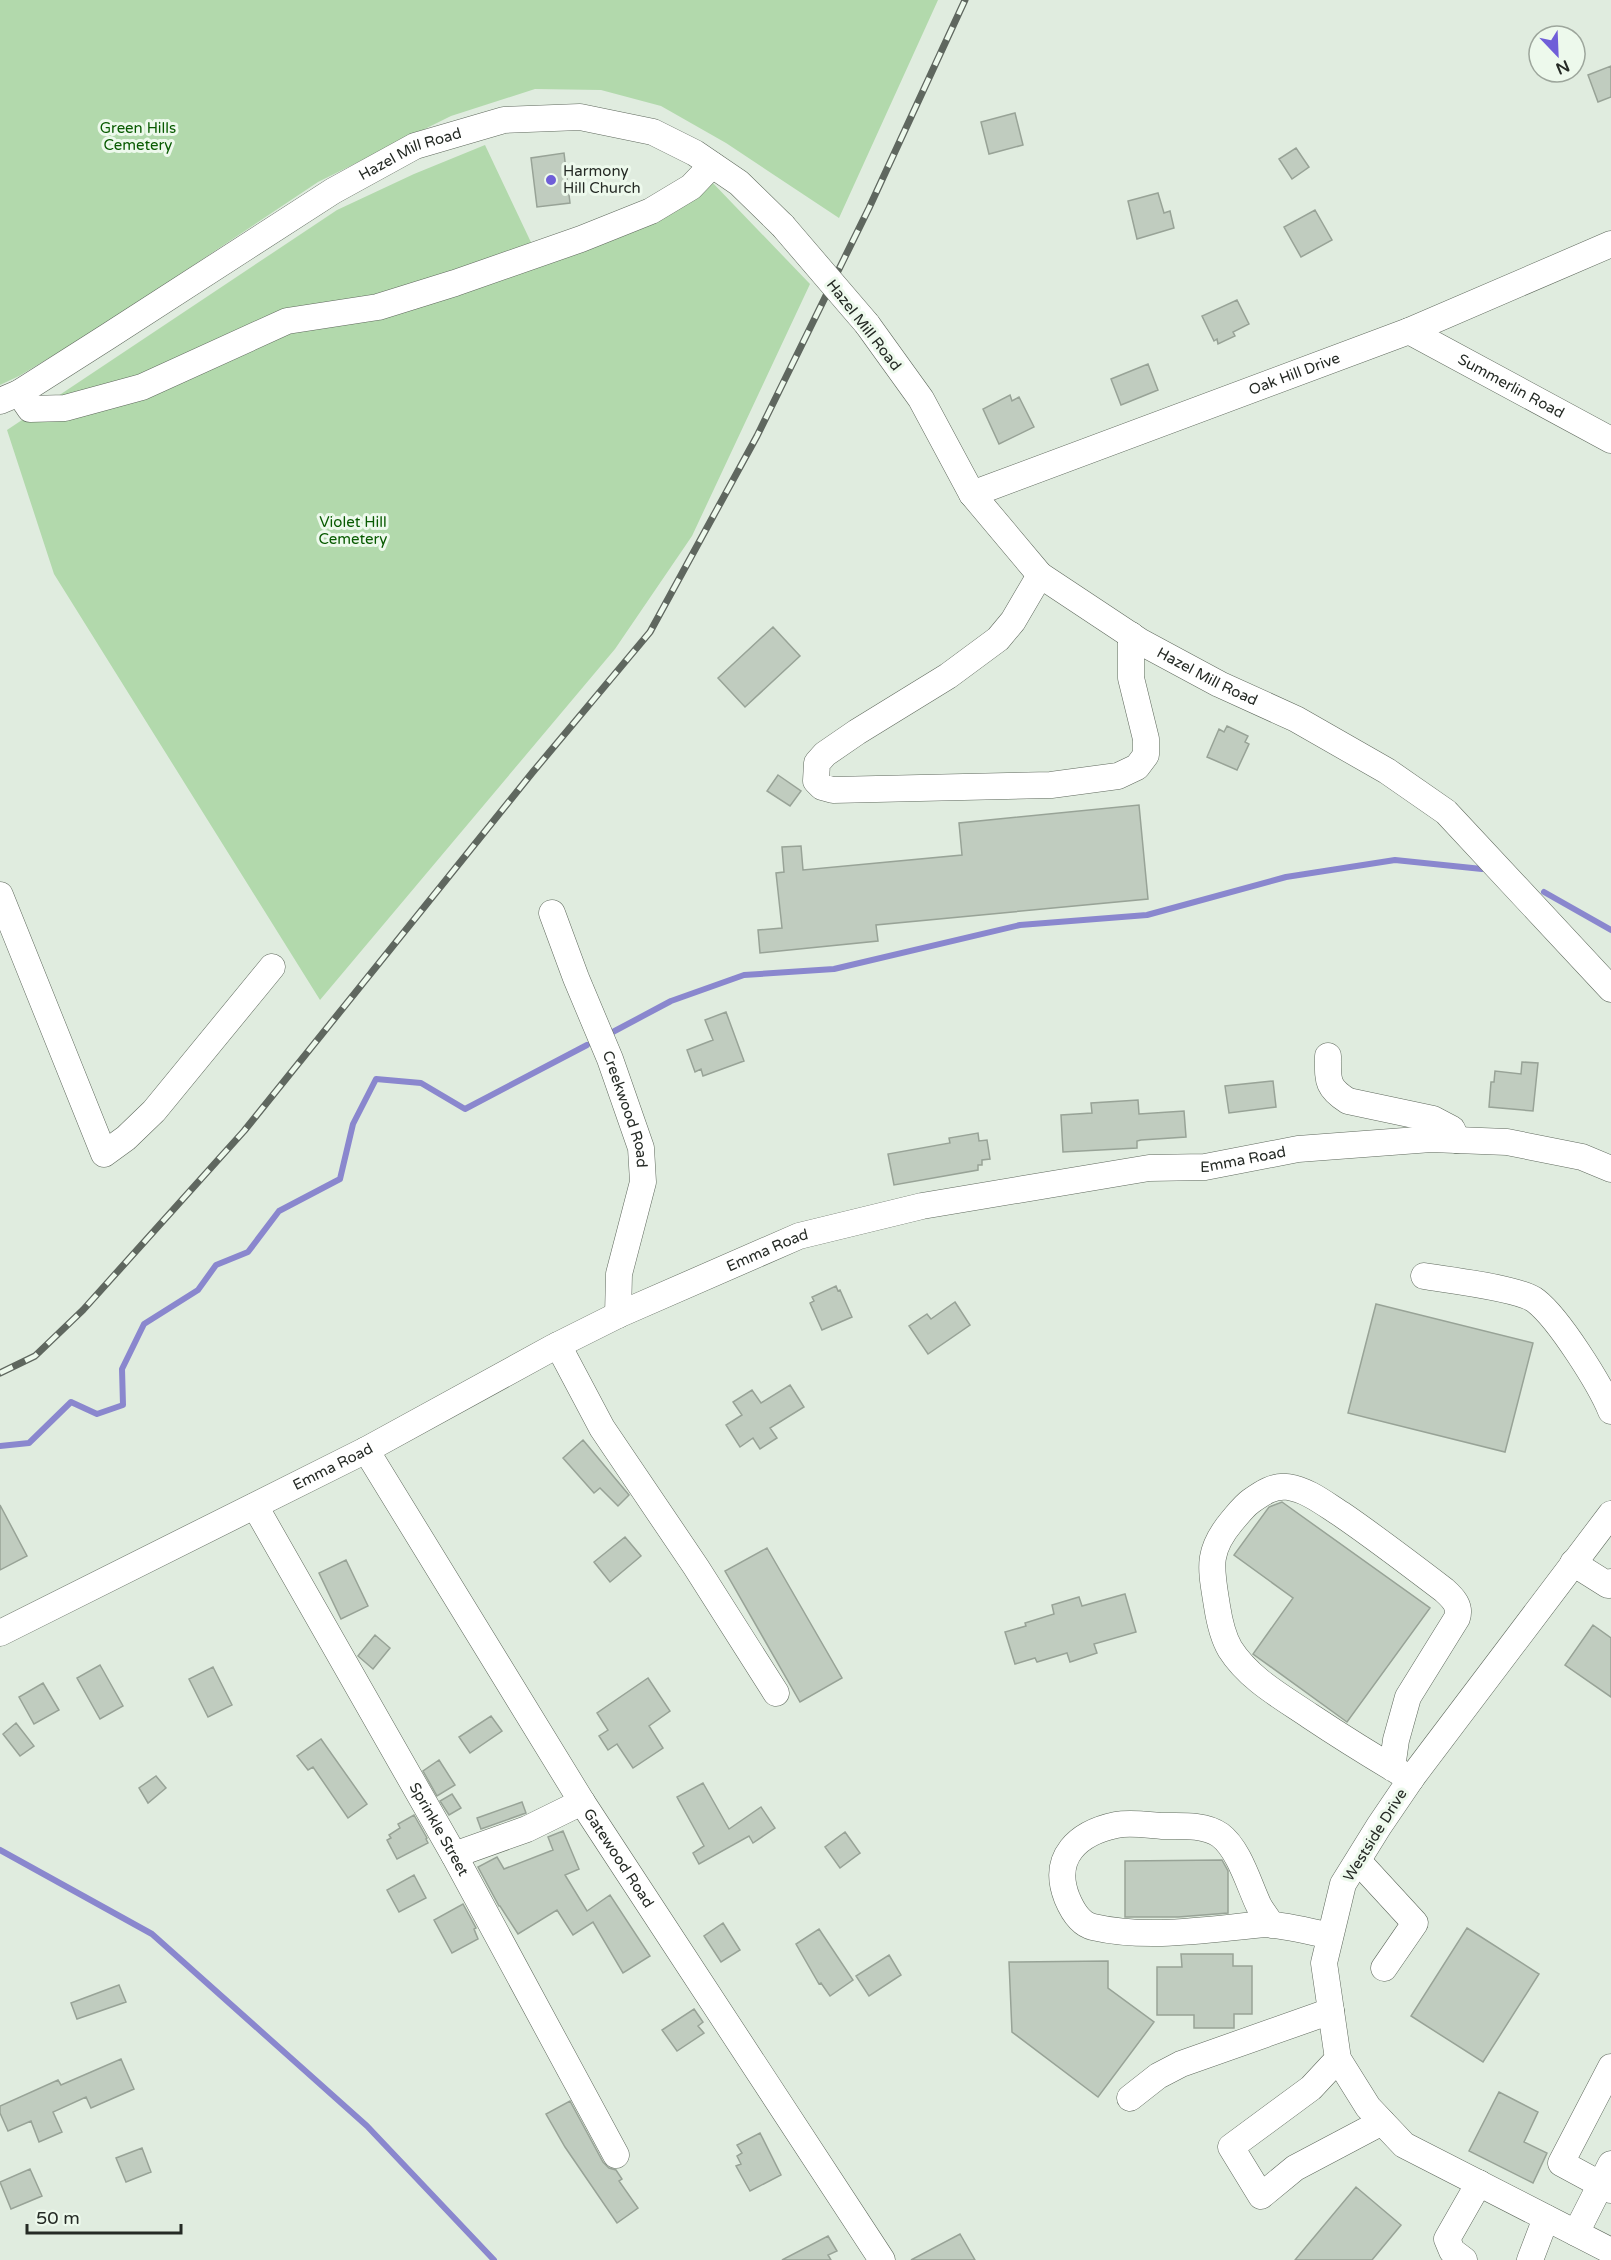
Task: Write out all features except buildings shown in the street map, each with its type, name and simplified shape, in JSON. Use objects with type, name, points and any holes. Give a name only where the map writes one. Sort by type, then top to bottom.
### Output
[{"type":"street","name":"Hazel Mill Road","points":[[9,397],[333,190],[415,146],[504,120],[580,117],[653,132],[695,153],[739,183],[783,226],[867,324],[921,399],[972,494],[1040,575],[1131,635],[1218,684],[1296,719],[1387,771],[1446,812],[1611,989]]},
{"type":"street","points":[[9,397],[30,409],[65,408],[142,387],[287,321],[378,307],[581,239],[651,211],[691,187],[712,165]]},
{"type":"street","name":"Oak Hill Drive","points":[[972,494],[1409,331],[1611,244]]},
{"type":"street","name":"Summerlin Road","points":[[1409,331],[1611,440]]},
{"type":"street","points":[[1040,575],[1013,621],[998,639],[948,676],[825,754],[817,763],[816,781],[822,787],[833,790],[1051,785],[1118,776],[1137,767],[1146,755],[1146,739],[1131,678],[1131,635]]},
{"type":"street","points":[[0,895],[104,1154],[126,1138],[154,1111],[272,967]]},
{"type":"street","name":"Creekwood Road","points":[[552,913],[610,1059],[641,1149],[643,1182],[619,1274],[618,1315]]},
{"type":"street","points":[[1328,1056],[1328,1082],[1335,1093],[1348,1101],[1433,1119],[1452,1129],[1457,1140]]},
{"type":"street","name":"Emma Road","points":[[0,1633],[366,1450],[558,1345],[618,1315],[799,1236],[922,1206],[1149,1168],[1205,1167],[1298,1149],[1431,1139],[1508,1142],[1582,1157],[1611,1169]]},
{"type":"street","points":[[1424,1276],[1518,1293],[1536,1300],[1578,1352],[1611,1411]]},
{"type":"street","points":[[558,1345],[602,1428],[696,1567],[776,1693]]},
{"type":"street","name":"Gatewood Road","points":[[366,1450],[582,1802],[882,2260]]},
{"type":"street","points":[[1287,1487],[1311,1495],[1374,1536],[1453,1597],[1457,1605],[1459,1612],[1457,1618],[1408,1697],[1396,1740],[1401,1774],[1262,1684],[1229,1648],[1219,1617],[1211,1573],[1214,1551],[1220,1536],[1246,1505],[1266,1491],[1287,1487]]},
{"type":"street","name":"Sprinkle Street","points":[[255,1506],[454,1855],[616,2155]]},
{"type":"street","name":"Westside Drive","points":[[1611,1514],[1401,1774],[1358,1861],[1343,1884],[1324,1963],[1338,2059],[1368,2107],[1404,2145],[1611,2251]]},
{"type":"street","points":[[1573,1563],[1608,1585],[1611,1582]]},
{"type":"street","points":[[454,1855],[527,1829],[582,1802]]},
{"type":"street","points":[[1272,1925],[1260,1909],[1233,1851],[1226,1840],[1217,1833],[1202,1828],[1118,1824],[1086,1835],[1067,1852],[1063,1868],[1065,1893],[1070,1906],[1081,1921],[1091,1927],[1129,1933],[1182,1932],[1272,1925],[1330,1936]]},
{"type":"street","points":[[1358,1861],[1415,1923],[1384,1968]]},
{"type":"street","points":[[1130,2098],[1158,2076],[1181,2064],[1331,2011]]},
{"type":"street","points":[[1338,2059],[1311,2088],[1231,2147],[1261,2196],[1295,2168],[1382,2122]]},
{"type":"street","points":[[1576,2233],[1608,2180],[1561,2163],[1611,2067]]},
{"type":"street","points":[[1464,2260],[1452,2251],[1447,2239],[1479,2183]]},
{"type":"street","points":[[1530,2260],[1546,2218]]},
{"type":"green space","name":"Green Hills Cemetery","points":[[0,0],[938,0],[839,218],[726,143],[661,106],[601,90],[535,89],[451,116],[318,182],[101,327],[0,385]]},
{"type":"green space","name":"Violet Hill Cemetery","points":[[485,145],[537,255],[710,180],[810,284],[692,536],[615,649],[320,1000],[54,574],[7,430],[337,210],[414,174]]},
{"type":"waterway","points":[[609,1034],[671,1001],[744,975],[834,969],[1020,925],[1147,915],[1286,877],[1395,860],[1482,869]]},
{"type":"waterway","points":[[1544,892],[1611,930]]},
{"type":"waterway","points":[[0,1446],[29,1443],[71,1402],[97,1414],[123,1405],[122,1369],[144,1324],[198,1290],[216,1265],[248,1252],[279,1211],[340,1179],[353,1124],[376,1079],[421,1083],[465,1109],[587,1045]]},
{"type":"waterway","points":[[0,1850],[152,1934],[367,2126],[494,2260]]},
{"type":"railway","points":[[0,1373],[35,1356],[83,1310],[244,1131],[532,773],[650,632],[757,436],[869,208],[965,0]]},
{"type":"place","name":"Harmony Hill Church","points":[[551,180]]}]
